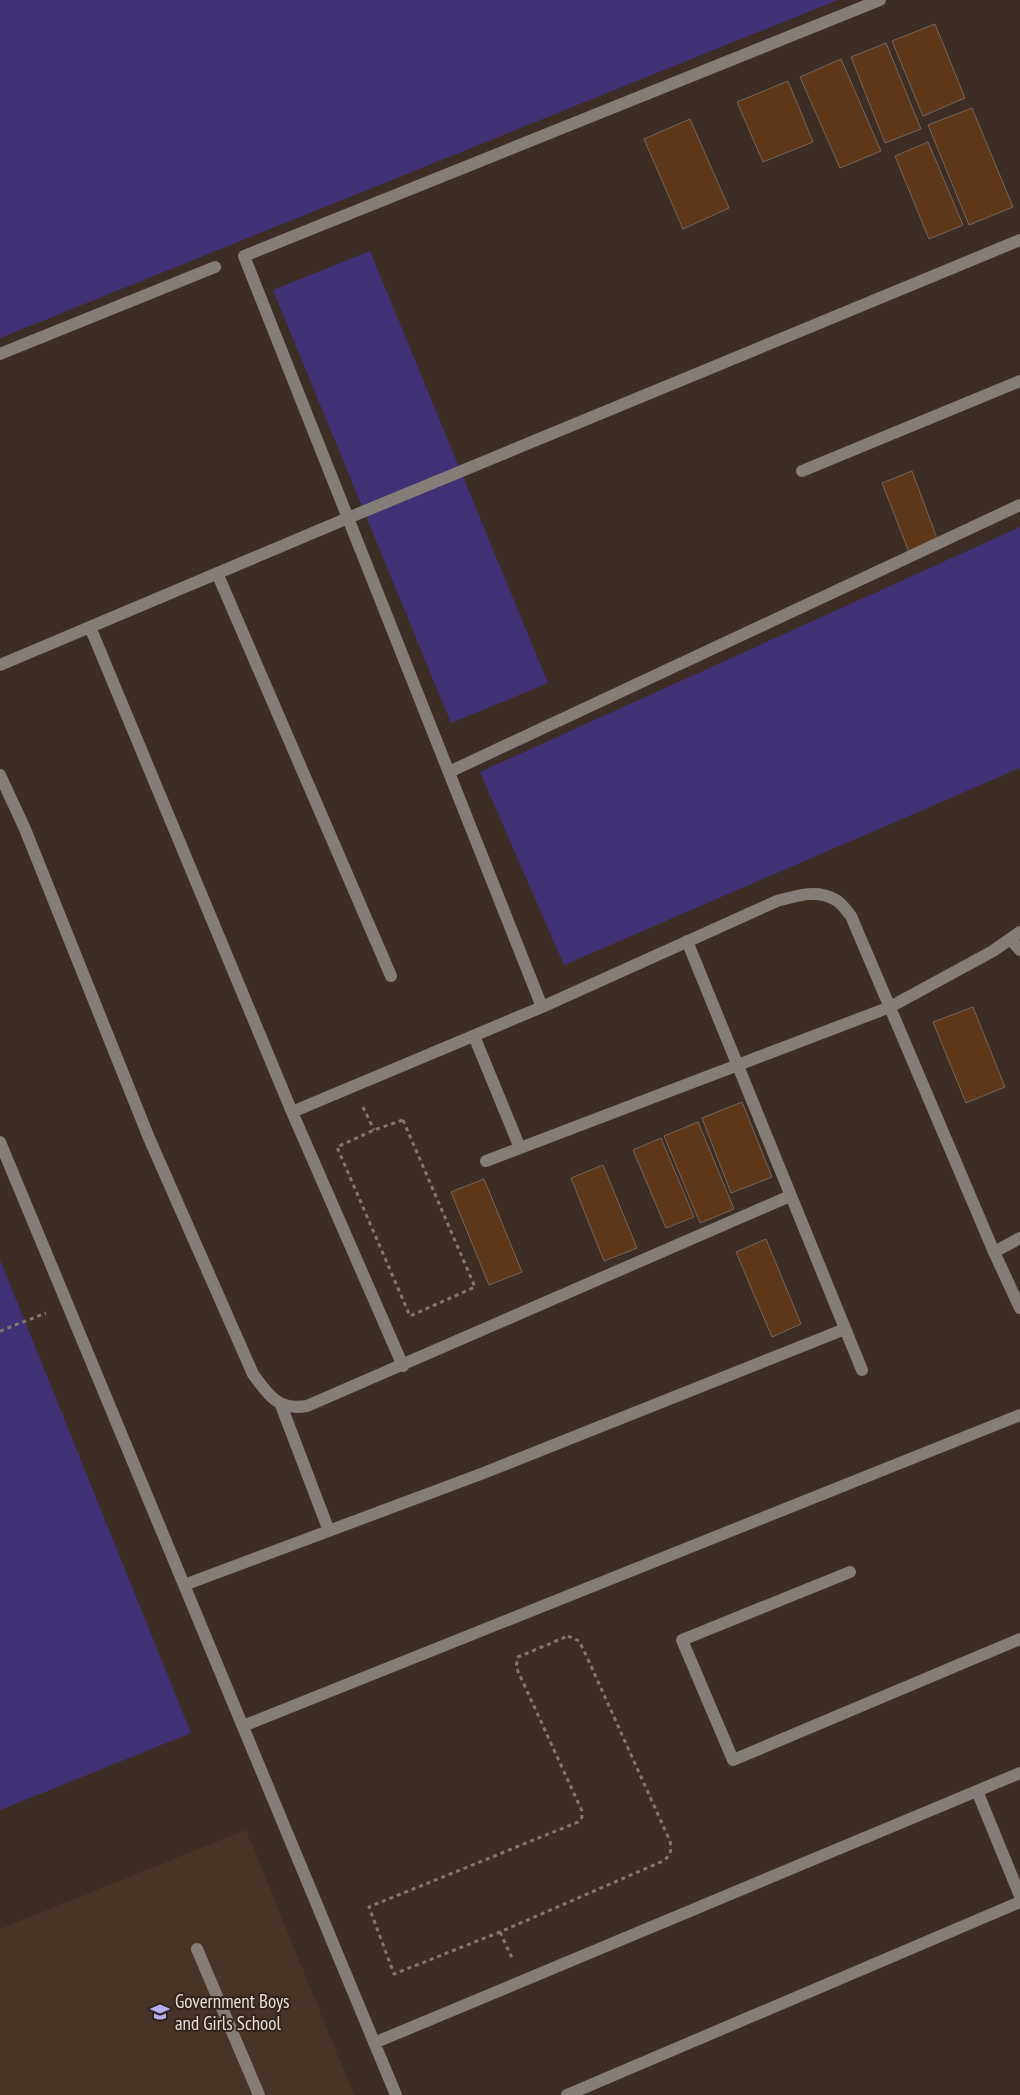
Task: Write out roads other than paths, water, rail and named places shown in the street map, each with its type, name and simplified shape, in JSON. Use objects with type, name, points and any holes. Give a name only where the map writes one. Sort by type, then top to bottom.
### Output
[{"type":"street","points":[[542,1007],[244,256],[880,0]]},
{"type":"street","points":[[0,665],[348,518],[1020,240]]},
{"type":"street","points":[[0,354],[215,267]]},
{"type":"street","points":[[802,471],[1020,381]]},
{"type":"street","points":[[449,772],[1020,505]]},
{"type":"street","points":[[217,573],[390,976]]},
{"type":"street","points":[[90,627],[292,1112],[403,1366]]},
{"type":"street","points":[[0,774],[25,829],[150,1138],[252,1374],[268,1395],[281,1405],[295,1408],[307,1406],[403,1366],[790,1196]]},
{"type":"street","points":[[292,1112],[542,1007],[777,901],[805,893],[821,894],[836,899],[851,916],[994,1252],[1020,1308]]},
{"type":"street","points":[[486,1161],[890,1007],[993,951],[1015,936],[1020,950]]},
{"type":"street","points":[[687,942],[862,1370]]},
{"type":"street","points":[[474,1036],[520,1148]]},
{"type":"street","points":[[0,1142],[396,2095]]},
{"type":"street","points":[[994,1252],[1020,1238]]},
{"type":"street","points":[[184,1585],[482,1474],[845,1329]]},
{"type":"street","points":[[281,1405],[329,1531]]},
{"type":"street","points":[[243,1726],[1020,1415]]},
{"type":"street","points":[[850,1572],[682,1640],[733,1760],[1020,1639]]},
{"type":"street","points":[[374,2043],[1020,1773]]},
{"type":"street","points":[[977,1791],[1020,1896]]},
{"type":"street","points":[[567,2095],[1020,1902]]},
{"type":"street","points":[[197,1949],[259,2095]]},
{"type":"place","name":"Government Boys and Girls School","points":[[160,2012]]}]
